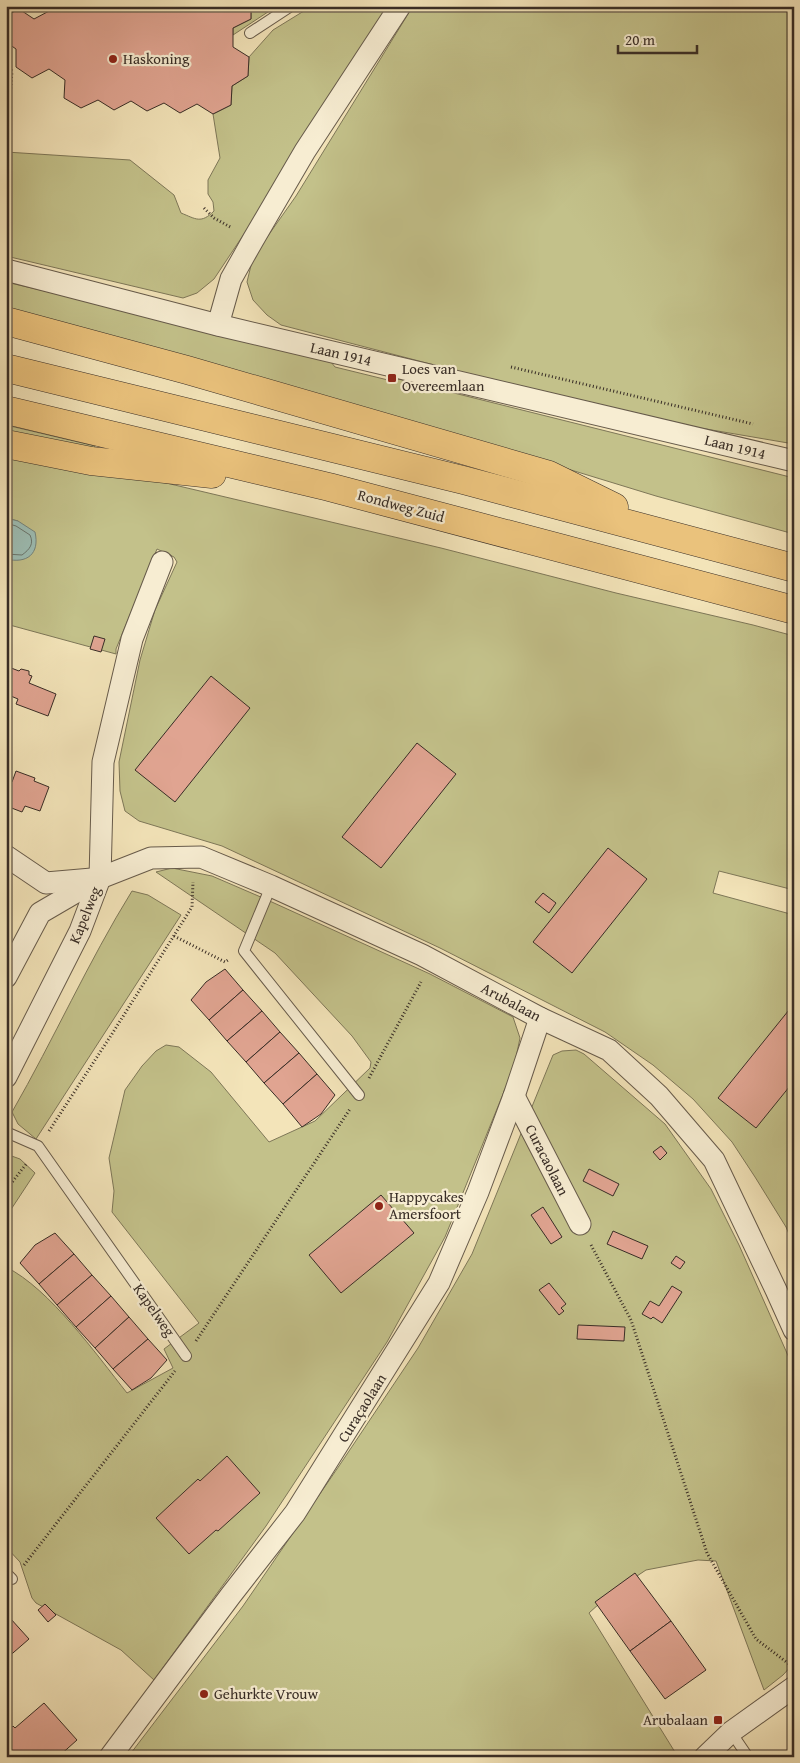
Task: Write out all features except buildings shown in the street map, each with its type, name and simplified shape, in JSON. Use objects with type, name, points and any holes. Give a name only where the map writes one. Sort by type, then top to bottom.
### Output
[{"type":"main road","points":[[6,321],[187,370],[549,475],[667,534]]},
{"type":"main road","points":[[6,368],[357,453],[794,568]]},
{"type":"main road","name":"Rondweg Zuid","points":[[6,410],[329,487],[794,610]]},
{"type":"main road","points":[[6,444],[91,461],[329,487]]},
{"type":"street","points":[[218,325],[230,279],[252,240],[305,151],[400,6]]},
{"type":"street","name":"Laan 1914","points":[[6,270],[218,325],[794,461]]},
{"type":"street","points":[[6,856],[46,884],[100,878],[103,762],[132,639],[162,562]]},
{"type":"street","name":"Arubalaan","points":[[100,878],[150,858],[193,856],[209,859],[433,961],[540,1018],[608,1050],[659,1096],[714,1160],[794,1330]]},
{"type":"street","name":"Kapelweg","points":[[6,976],[40,913],[100,878]]},
{"type":"street","name":"Kapelweg","points":[[6,1077],[80,931],[100,878]]},
{"type":"street","name":"Curaçaolaan","points":[[110,1757],[295,1513],[440,1283],[478,1192],[514,1096],[540,1018]]},
{"type":"street","name":"Curacaolaan","points":[[514,1096],[580,1224]]},
{"type":"street","points":[[705,1757],[731,1732],[794,1687]]},
{"type":"lane","points":[[250,33],[292,6]]},
{"type":"lane","points":[[271,886],[244,951],[359,1096]]},
{"type":"lane","points":[[6,1132],[38,1146]]},
{"type":"lane","name":"Kapelweg","points":[[38,1146],[186,1356]]},
{"type":"lane","points":[[731,1732],[748,1757]]},
{"type":"path","points":[[6,61],[12,70],[9,110],[10,142]]},
{"type":"path","points":[[204,208],[214,218],[252,240]]},
{"type":"path","points":[[6,1190],[38,1146],[192,907],[193,856]]},
{"type":"path","points":[[174,936],[225,962],[244,951]]},
{"type":"path","points":[[9,1576],[186,1356],[359,1096],[433,961]]},
{"type":"path","points":[[580,1224],[631,1320],[672,1440],[707,1553],[756,1639],[794,1668]]},
{"type":"shaded area","points":[[251,6],[277,6],[233,35],[233,28],[251,19]]},
{"type":"shaded area","points":[[312,6],[388,6],[246,231],[214,279],[197,293],[183,298],[6,256],[6,152],[130,160],[174,195],[181,213],[202,219],[214,211],[213,202],[208,194],[208,180],[220,158],[213,114],[231,105],[232,86],[248,76],[249,57],[273,30]]},
{"type":"shaded area","points":[[413,6],[794,6],[794,444],[700,428],[461,372],[281,325],[267,315],[253,300],[247,282],[253,257],[296,196]]},
{"type":"shaded area","points":[[6,282],[135,312],[331,362],[335,367],[392,381],[398,379],[794,478],[794,534],[656,496],[424,425],[6,308]]},
{"type":"shaded area","points":[[6,425],[95,446],[93,452],[6,435]]},
{"type":"shaded area","points":[[6,448],[145,478],[441,548],[794,636],[794,890],[719,871],[713,893],[794,915],[794,1246],[786,1227],[732,1142],[693,1099],[653,1065],[605,1032],[440,948],[222,846],[139,821],[125,811],[120,791],[119,762],[140,660],[155,610],[177,562],[174,557],[157,549],[116,649],[116,654],[6,624],[6,559],[13,560],[18,521],[6,518]]},
{"type":"shaded area","points":[[172,868],[212,876],[430,974],[513,1017],[520,1038],[514,1067],[445,1237],[387,1342],[266,1526],[154,1680],[121,1650],[36,1603],[32,1598],[20,1562],[6,1547],[6,1267],[23,1277],[55,1306],[87,1342],[127,1393],[173,1368],[164,1349],[199,1323],[112,1212],[114,1191],[109,1158],[125,1090],[142,1066],[156,1051],[166,1045],[179,1047],[211,1072],[269,1142],[315,1121],[370,1068],[371,1062],[352,1036],[275,953],[156,872]]},
{"type":"shaded area","points":[[132,891],[148,895],[181,915],[36,1139],[18,1124],[12,1112]]},
{"type":"shaded area","points":[[576,1050],[584,1054],[665,1124],[711,1189],[739,1245],[794,1369],[794,1663],[783,1675],[764,1690],[716,1561],[698,1560],[646,1570],[610,1594],[589,1613],[678,1757],[128,1757],[243,1606],[418,1348],[472,1254],[553,1055],[562,1051]]},
{"type":"shaded area","points":[[6,1154],[20,1159],[35,1173],[6,1217]]},
{"type":"water","points":[[6,518],[18,521],[35,532],[36,546],[30,556],[20,560],[6,559]]},
{"type":"place","name":"Haskoning","points":[[113,59]]},
{"type":"place","name":"Loes van Overeemlaan","points":[[392,378]]},
{"type":"place","name":"Happycakes Amersfoort","points":[[379,1206]]},
{"type":"place","name":"Gehurkte Vrouw","points":[[204,1694]]},
{"type":"place","name":"Arubalaan","points":[[718,1720]]}]
